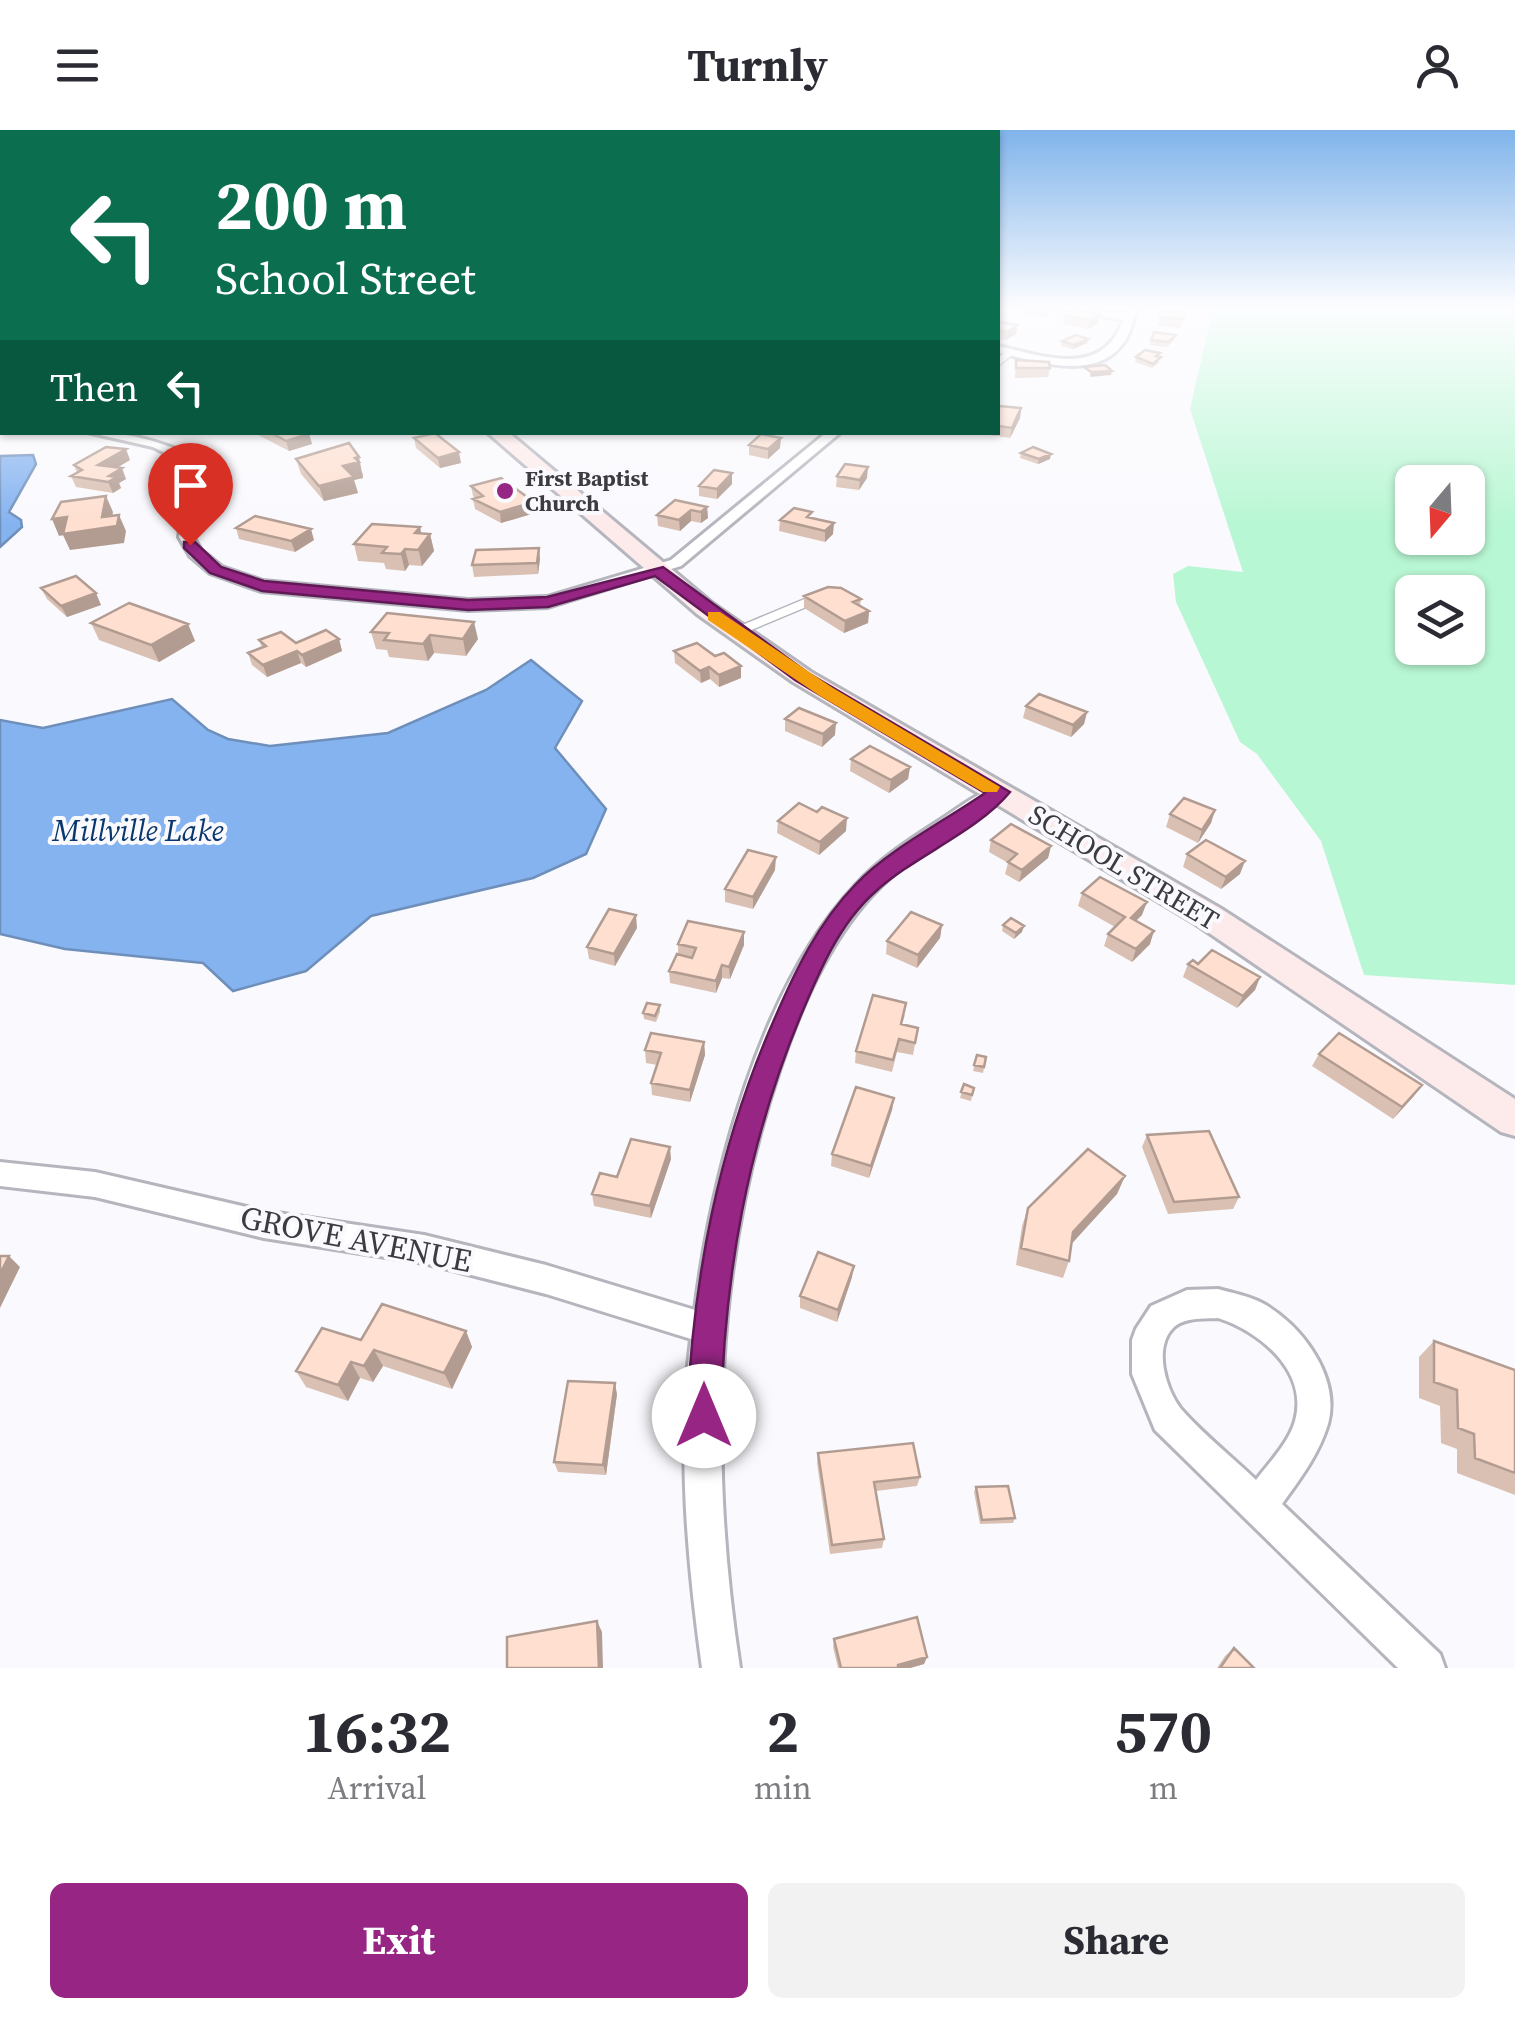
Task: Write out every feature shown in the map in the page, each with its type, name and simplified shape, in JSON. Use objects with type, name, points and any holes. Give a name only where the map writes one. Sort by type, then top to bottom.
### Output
[{"type":"street","points":[[109,435],[156,444],[192,461],[196,477],[186,527],[190,545],[216,570],[262,586],[510,605],[569,598],[657,570],[706,542],[831,435]]},
{"type":"street","name":"SCHOOL STREET","points":[[500,435],[736,632],[852,708],[1224,926],[1515,1120]]},
{"type":"street","points":[[721,1668],[707,1547],[703,1380],[723,1215],[760,1082],[808,970],[836,923],[866,887],[1000,792]]},
{"type":"street","name":"GROVE AVENUE","points":[[0,1174],[55,1176],[170,1198],[248,1221],[384,1241],[496,1265],[707,1330]]},
{"type":"street","points":[[1258,1506],[1310,1430],[1314,1407],[1310,1381],[1298,1355],[1256,1315],[1203,1300],[1178,1304],[1159,1317],[1146,1337],[1143,1362],[1150,1391],[1167,1418],[1258,1506],[1426,1668]]},
{"type":"lane","points":[[736,632],[819,597]]},
{"type":"green space","points":[[1197,380],[1515,380],[1515,985],[1364,975],[1321,841],[1257,754],[1240,742],[1176,602],[1173,574],[1188,566],[1243,572],[1190,409]]},
{"type":"water","points":[[33,455],[36,464],[9,512],[21,520],[22,527],[0,547],[0,456]]},
{"type":"water","name":"Millville Lake","points":[[531,660],[582,701],[555,748],[606,809],[586,854],[533,878],[371,916],[306,971],[233,991],[203,963],[65,949],[0,934],[0,720],[43,728],[172,699],[208,730],[228,739],[270,746],[388,733],[486,690]]},
{"type":"building","points":[[1000,406],[1021,408],[1012,428],[1000,426]]},
{"type":"building","points":[[275,435],[306,435],[286,441]]},
{"type":"building","points":[[438,435],[459,452],[438,458],[414,438]]},
{"type":"building","points":[[760,435],[781,438],[768,449],[749,445]]},
{"type":"building","points":[[349,443],[359,462],[343,466],[354,477],[319,486],[296,459]]},
{"type":"building","points":[[106,447],[126,449],[98,465],[122,468],[109,476],[117,477],[108,482],[71,476],[82,470],[74,465]]},
{"type":"building","points":[[1033,447],[1051,454],[1039,459],[1021,453]]},
{"type":"building","points":[[845,464],[868,467],[860,480],[837,476]]},
{"type":"building","points":[[714,470],[732,473],[717,489],[699,486]]},
{"type":"building","points":[[501,478],[534,502],[500,512],[473,499],[483,496],[471,486]]},
{"type":"building","points":[[106,496],[102,517],[119,515],[117,526],[63,534],[67,517],[52,519],[61,502]]},
{"type":"building","points":[[675,500],[707,507],[701,512],[691,510],[679,520],[657,515]]},
{"type":"building","points":[[794,508],[812,512],[807,517],[834,523],[825,531],[780,520]]},
{"type":"building","points":[[255,516],[311,529],[291,541],[236,528]]},
{"type":"building","points":[[372,524],[420,527],[415,533],[430,534],[418,550],[405,549],[401,554],[382,553],[387,547],[354,544]]},
{"type":"building","points":[[539,548],[537,563],[472,565],[476,550]]},
{"type":"building","points":[[76,576],[96,593],[61,606],[41,588]]},
{"type":"building","points":[[828,587],[841,588],[861,599],[853,602],[869,611],[845,621],[804,596]]},
{"type":"building","points":[[129,603],[188,624],[151,645],[91,623]]},
{"type":"building","points":[[387,613],[474,622],[463,639],[430,635],[423,644],[384,640],[389,633],[371,632]]},
{"type":"building","points":[[326,630],[339,639],[302,655],[297,651],[263,665],[248,653],[266,646],[259,640],[281,632],[296,643]]},
{"type":"building","points":[[697,643],[715,656],[724,653],[741,666],[719,675],[709,667],[700,671],[674,651]]},
{"type":"building","points":[[1039,694],[1087,712],[1073,725],[1026,706]]},
{"type":"building","points":[[799,708],[836,723],[823,734],[785,719]]},
{"type":"building","points":[[870,746],[910,767],[891,780],[851,759]]},
{"type":"building","points":[[1184,798],[1215,810],[1202,830],[1170,814]]},
{"type":"building","points":[[799,803],[817,812],[822,807],[847,818],[820,842],[778,821]]},
{"type":"building","points":[[1011,824],[1051,846],[1022,870],[1008,862],[1017,854],[991,840]]},
{"type":"building","points":[[1206,840],[1245,861],[1226,877],[1187,854]]},
{"type":"building","points":[[748,850],[776,857],[753,897],[725,889]]},
{"type":"building","points":[[1100,877],[1147,902],[1131,918],[1154,931],[1136,949],[1108,934],[1125,917],[1082,893]]},
{"type":"building","points":[[609,909],[636,915],[614,954],[587,947]]},
{"type":"building","points":[[911,912],[942,925],[918,955],[887,941]]},
{"type":"building","points":[[1011,918],[1024,926],[1016,933],[1003,925]]},
{"type":"building","points":[[688,921],[744,932],[729,967],[722,965],[716,981],[669,971],[677,954],[692,958],[696,948],[678,944]]},
{"type":"building","points":[[1212,950],[1260,977],[1243,996],[1188,964],[1193,960],[1198,964]]},
{"type":"building","points":[[873,995],[906,1003],[901,1024],[918,1028],[915,1043],[899,1039],[893,1060],[856,1051]]},
{"type":"building","points":[[647,1003],[660,1005],[655,1016],[643,1013]]},
{"type":"building","points":[[651,1033],[704,1042],[690,1090],[651,1083],[661,1053],[645,1050]]},
{"type":"building","points":[[1339,1033],[1422,1085],[1402,1107],[1319,1054]]},
{"type":"building","points":[[977,1055],[986,1057],[984,1067],[974,1065]]},
{"type":"building","points":[[964,1084],[974,1088],[972,1095],[961,1092]]},
{"type":"building","points":[[856,1087],[894,1098],[871,1166],[832,1154]]},
{"type":"building","points":[[1209,1131],[1239,1197],[1174,1202],[1147,1135]]},
{"type":"building","points":[[631,1139],[670,1147],[650,1206],[592,1194],[600,1173],[617,1177]]},
{"type":"building","points":[[1088,1149],[1125,1176],[1073,1232],[1069,1261],[1021,1248],[1028,1208]]},
{"type":"building","points":[[818,1252],[854,1266],[838,1310],[800,1296]]},
{"type":"building","points":[[0,1256],[9,1256],[0,1274]]},
{"type":"building","points":[[382,1304],[466,1331],[444,1373],[374,1350],[364,1366],[351,1362],[338,1385],[296,1371],[322,1328],[361,1340]]},
{"type":"building","points":[[1434,1341],[1515,1370],[1515,1473],[1475,1458],[1474,1434],[1458,1428],[1457,1390],[1434,1382]]},
{"type":"building","points":[[568,1381],[615,1383],[603,1465],[554,1462]]},
{"type":"building","points":[[913,1443],[920,1477],[874,1482],[884,1539],[832,1545],[818,1453]]},
{"type":"building","points":[[1008,1486],[1015,1518],[982,1520],[976,1487]]},
{"type":"building","points":[[917,1617],[927,1657],[898,1668],[841,1668],[834,1639]]},
{"type":"building","points":[[597,1621],[599,1668],[507,1668],[507,1637]]},
{"type":"building","points":[[1234,1648],[1254,1668],[1220,1668]]},
{"type":"slow traffic","points":[[714,616],[827,692],[990,787]]},
{"type":"place","name":"First Baptist Church","points":[[505,491]]},
{"type":"route","points":[[190,545],[216,570],[262,586],[468,605],[548,602],[657,570],[743,637],[802,676],[1000,792],[902,857],[866,887],[836,923],[808,970],[760,1082],[723,1215],[707,1330],[704,1416]]}]
